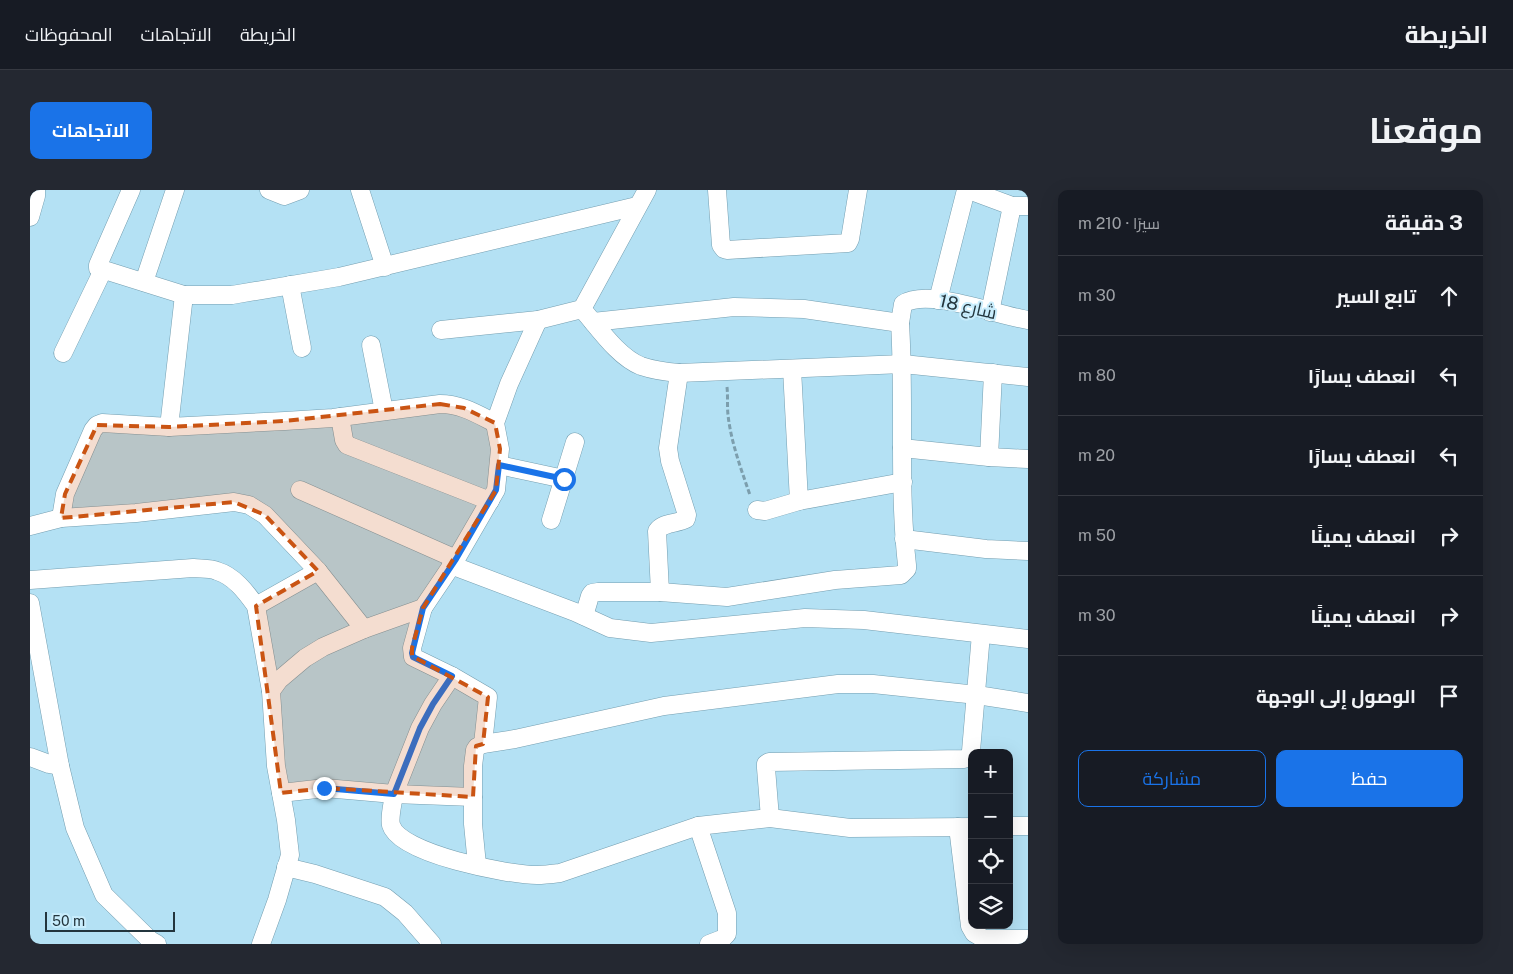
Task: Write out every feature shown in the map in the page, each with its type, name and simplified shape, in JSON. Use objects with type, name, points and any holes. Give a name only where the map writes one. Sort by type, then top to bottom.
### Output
[{"type":"street","points":[[30,217],[36,190]]},
{"type":"street","points":[[131,190],[98,268],[184,295],[232,295],[339,277],[637,206]]},
{"type":"street","points":[[144,282],[175,190]]},
{"type":"street","points":[[269,190],[284,196],[300,190]]},
{"type":"street","points":[[360,190],[385,267]]},
{"type":"street","points":[[588,315],[637,206],[647,190],[652,190]]},
{"type":"street","points":[[717,190],[721,245],[727,250],[848,243],[858,190]]},
{"type":"street","points":[[938,300],[967,190],[1020,206],[990,312]]},
{"type":"street","points":[[63,353],[103,270]]},
{"type":"street","points":[[290,285],[302,348]]},
{"type":"street","points":[[169,427],[184,295]]},
{"type":"street","name":"شارع 18","points":[[900,323],[902,306],[905,302],[919,298],[938,300],[1028,320]]},
{"type":"street","points":[[441,330],[588,315],[743,307],[804,309],[900,323],[903,364],[904,539],[907,565],[907,569],[901,575],[835,580],[727,597],[660,592],[598,592],[592,593],[584,616]]},
{"type":"street","points":[[588,315],[623,355],[640,365],[661,371],[679,373],[903,364],[1028,377]]},
{"type":"street","points":[[482,744],[488,697],[452,676],[413,657],[412,653],[423,608],[454,562],[496,490],[500,449],[495,422],[509,384],[538,320]]},
{"type":"street","points":[[371,345],[384,411]]},
{"type":"street","points":[[792,369],[799,502]]},
{"type":"street","points":[[660,592],[658,531],[661,526],[683,521],[687,515],[670,461],[668,448],[679,373]]},
{"type":"street","points":[[989,457],[993,373]]},
{"type":"street","points":[[61,518],[65,494],[93,430],[97,425],[107,422],[169,427],[340,417],[426,405],[453,404],[495,422]]},
{"type":"street","points":[[340,417],[344,440],[347,444],[490,501]]},
{"type":"street","points":[[551,520],[575,442]]},
{"type":"street","points":[[902,448],[989,457],[1028,458]]},
{"type":"street","points":[[499,465],[564,479]]},
{"type":"street","points":[[757,510],[765,510],[903,482]]},
{"type":"street","points":[[300,490],[454,562],[610,628],[651,633],[805,618],[864,620],[1028,639]]},
{"type":"street","points":[[30,526],[61,518],[136,513],[234,502],[249,505],[265,515],[318,570],[364,629]]},
{"type":"street","points":[[904,539],[986,549],[1028,551]]},
{"type":"street","points":[[30,580],[193,568],[216,570],[229,577],[248,594],[256,606],[271,691],[276,766],[290,855],[278,900],[261,944]]},
{"type":"street","points":[[256,606],[318,570]]},
{"type":"street","points":[[30,603],[60,766],[75,828],[104,896],[152,943]]},
{"type":"street","points":[[271,691],[280,680],[311,654],[323,647],[364,629],[423,608]]},
{"type":"street","points":[[770,818],[766,768],[766,764],[769,762],[954,759],[969,757],[982,634]]},
{"type":"street","points":[[452,676],[433,704],[420,728],[394,794],[390,824],[397,835],[408,843],[456,861],[537,875],[560,873],[698,826],[770,818],[850,828],[965,827],[970,926],[974,933],[984,939],[1028,939]]},
{"type":"street","points":[[477,865],[473,824],[473,797],[475,750],[482,744],[515,740],[664,706],[838,684],[873,684],[977,695],[1028,703]]},
{"type":"street","points":[[30,757],[60,766]]},
{"type":"street","points":[[281,793],[324,788],[394,794],[473,797]]},
{"type":"street","points":[[698,826],[727,913],[726,934],[722,939],[708,944]]},
{"type":"street","points":[[1013,826],[1028,826]]},
{"type":"street","points":[[286,867],[315,874],[385,897],[404,913],[432,944]]},
{"type":"path","points":[[727,371],[730,429],[754,507],[757,510]]},
{"type":"highlighted area","points":[[440,404],[464,408],[495,423],[500,449],[496,490],[423,608],[412,648],[412,656],[488,697],[483,744],[476,746],[473,797],[325,788],[281,793],[256,606],[318,571],[265,515],[234,502],[61,518],[65,494],[97,425],[169,427],[285,421]]},
{"type":"route","points":[[324,788],[394,794],[420,728],[433,704],[452,676],[413,657],[412,648],[423,608],[456,559],[496,490],[499,465],[564,479]]}]
